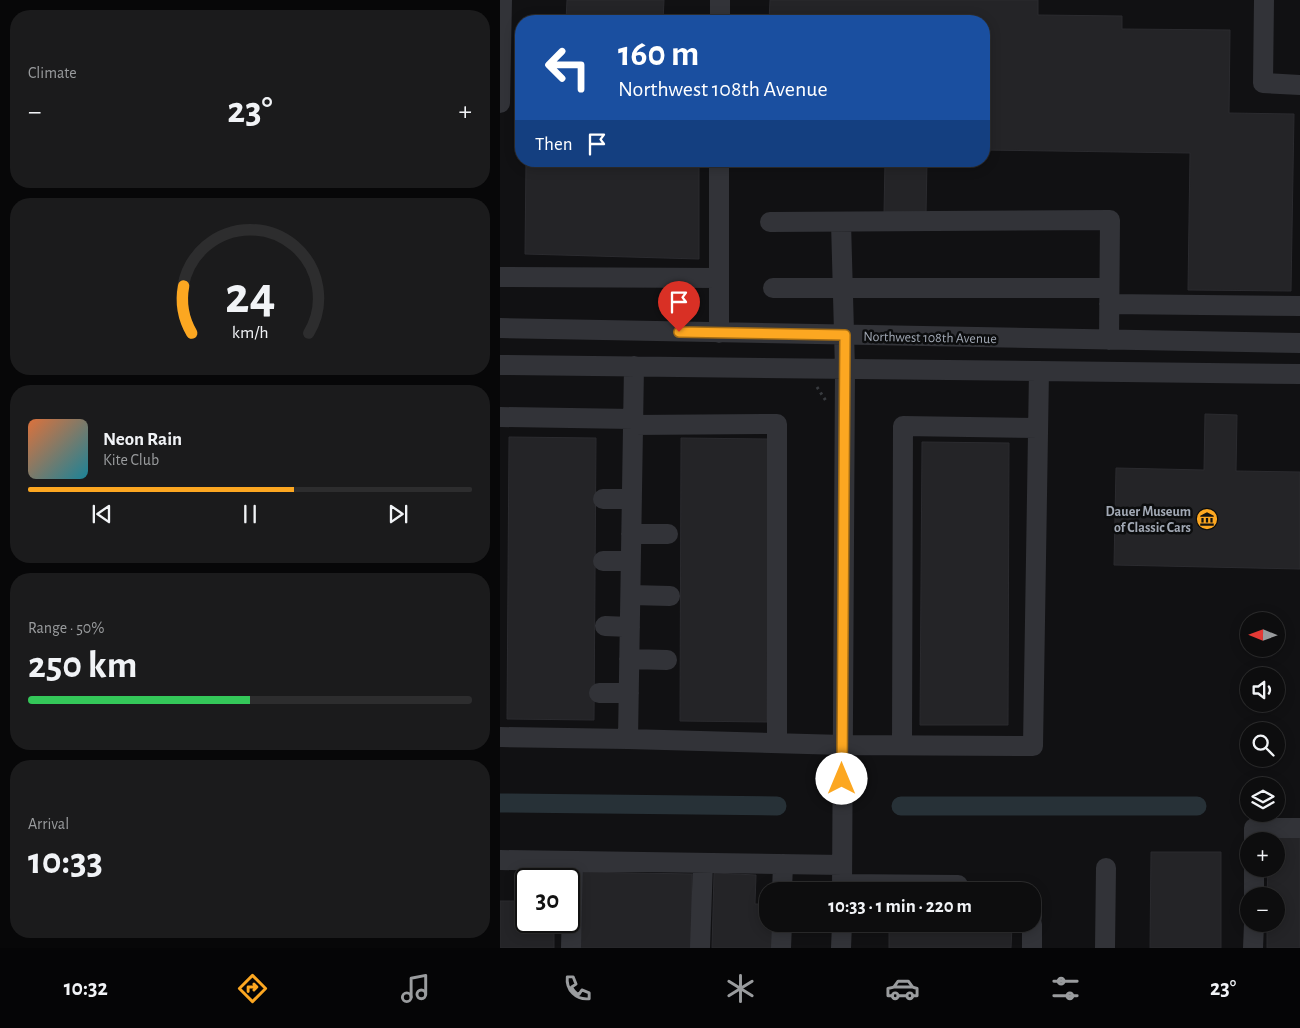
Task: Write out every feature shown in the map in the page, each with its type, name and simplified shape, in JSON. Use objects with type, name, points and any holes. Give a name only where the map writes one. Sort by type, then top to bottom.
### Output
[{"type":"street","points":[[500,103],[502,0]]},
{"type":"street","points":[[720,0],[720,15]]},
{"type":"street","points":[[1264,0],[1263,83],[1300,85]]},
{"type":"street","points":[[719,333],[720,167]]},
{"type":"street","points":[[770,222],[1110,220],[1109,340]]},
{"type":"street","points":[[841,222],[845,335],[842,880]]},
{"type":"street","points":[[500,277],[719,278]]},
{"type":"street","points":[[773,288],[843,288],[1109,296],[1300,306]]},
{"type":"street","name":"Northwest 108th Avenue","points":[[500,328],[1300,343]]},
{"type":"street","points":[[500,365],[1300,374]]},
{"type":"street","points":[[628,739],[634,366]]},
{"type":"street","points":[[500,738],[628,739],[843,745],[1033,746],[1039,371]]},
{"type":"street","points":[[500,417],[633,422],[777,424],[776,743]]},
{"type":"street","points":[[902,745],[903,426],[1038,428]]},
{"type":"street","points":[[603,499],[632,499]]},
{"type":"street","points":[[631,534],[668,534]]},
{"type":"street","points":[[603,561],[631,561]]},
{"type":"street","points":[[631,595],[670,596]]},
{"type":"street","points":[[605,626],[630,627]]},
{"type":"street","points":[[630,658],[667,660]]},
{"type":"street","points":[[599,692],[629,693]]},
{"type":"street","points":[[1254,832],[1254,828],[1300,828]]},
{"type":"street","points":[[500,860],[783,864],[842,880],[888,882]]},
{"type":"street","points":[[572,948],[573,861]]},
{"type":"street","points":[[700,948],[703,863]]},
{"type":"street","points":[[782,882],[783,864]]},
{"type":"street","points":[[1105,948],[1106,868]]},
{"type":"street","points":[[781,948],[782,932]]},
{"type":"street","points":[[841,948],[842,932]]},
{"type":"street","points":[[1032,932],[1032,948]]},
{"type":"street","points":[[1254,932],[1254,948]]},
{"type":"building","points":[[567,0],[664,0],[663,15],[566,15]]},
{"type":"building","points":[[770,0],[1038,0],[1038,15],[1122,16],[1122,29],[1230,30],[1229,113],[1294,114],[1291,291],[1188,290],[1190,153],[990,150],[990,15],[769,15]]},
{"type":"building","points":[[526,167],[699,167],[699,259],[525,254]]},
{"type":"building","points":[[885,167],[927,167],[926,215],[884,214]]},
{"type":"building","name":"Dauer Museum of Classic Cars","points":[[1205,414],[1237,415],[1236,471],[1300,472],[1300,569],[1114,565],[1116,468],[1204,470]]},
{"type":"building","points":[[509,437],[596,438],[594,720],[507,719]]},
{"type":"building","points":[[681,438],[769,439],[767,722],[680,721]]},
{"type":"building","points":[[922,442],[1009,443],[1008,725],[920,725]]},
{"type":"building","points":[[1285,833],[1300,833],[1300,948],[1267,948],[1267,932],[1285,932],[1285,887],[1267,887],[1268,877],[1285,877]]},
{"type":"building","points":[[1151,852],[1221,852],[1221,948],[1150,948]]},
{"type":"building","points":[[580,872],[692,874],[691,948],[576,948],[576,933],[580,933]]},
{"type":"building","points":[[714,873],[756,875],[755,904],[759,904],[759,932],[773,932],[772,948],[712,948]]},
{"type":"building","points":[[500,901],[515,901],[515,933],[554,933],[554,948],[500,948]]},
{"type":"building","points":[[889,932],[1012,932],[1011,948],[889,948]]},
{"type":"waterway","points":[[500,803],[777,806]]},
{"type":"waterway","points":[[901,806],[1197,806]]},
{"type":"place","name":"Dauer Museum of Classic Cars","points":[[1207,519]]},
{"type":"route","points":[[679,332],[845,335],[842,779]]}]
